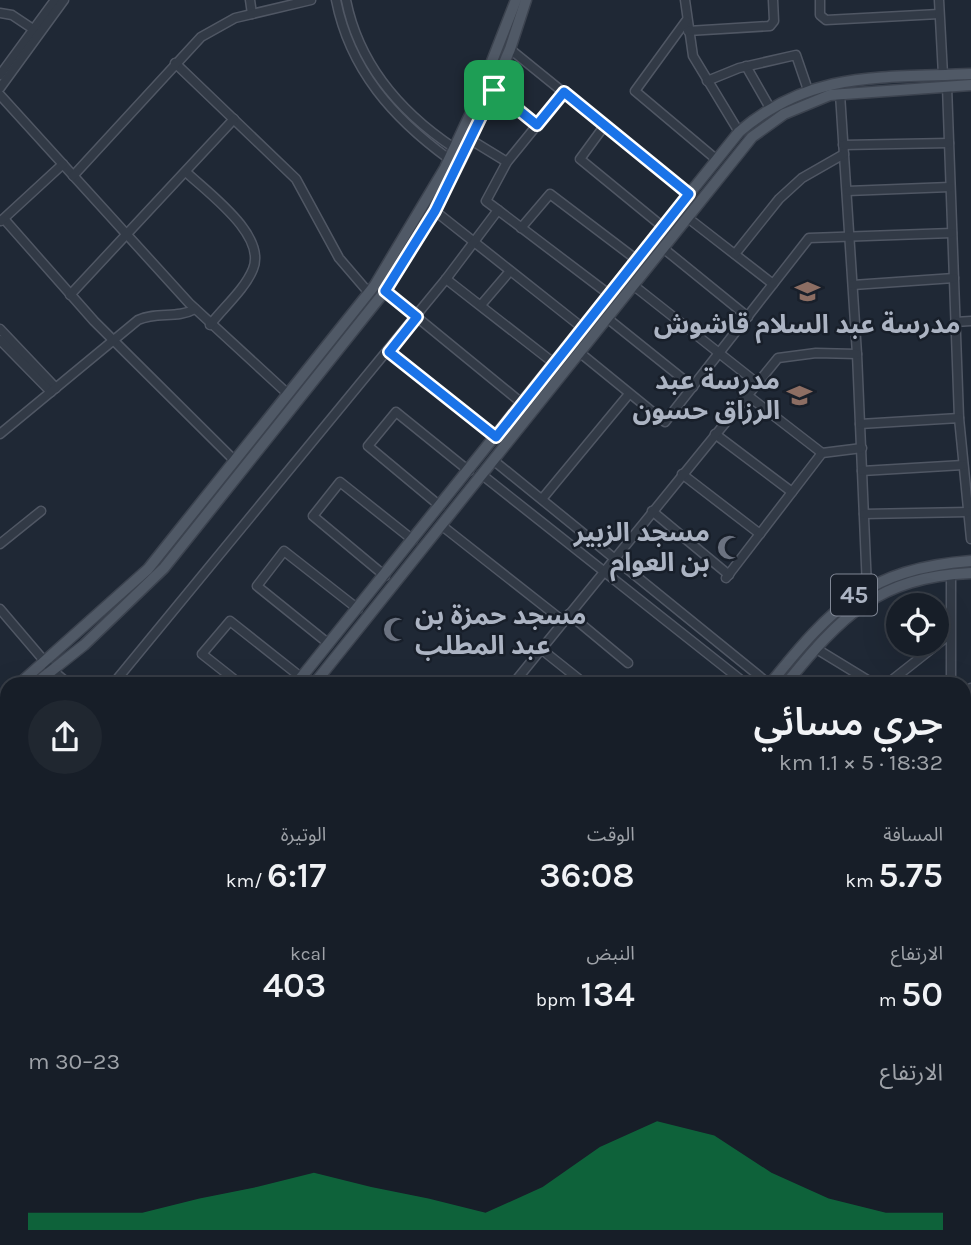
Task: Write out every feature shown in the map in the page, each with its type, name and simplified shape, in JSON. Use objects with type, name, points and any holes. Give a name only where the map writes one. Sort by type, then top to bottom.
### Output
[{"type":"main road","points":[[27,677],[148,569],[369,293],[406,237],[449,159],[476,102],[516,0]]},
{"type":"main road","points":[[44,677],[124,608],[164,568],[385,291],[435,211],[471,140],[494,90],[526,0]]},
{"type":"main road","points":[[302,677],[584,329],[739,132],[770,108],[823,84],[891,76],[971,74]]},
{"type":"main road","points":[[320,677],[752,137],[784,114],[840,94],[971,85]]},
{"type":"main road","name":"45","points":[[782,677],[835,610],[867,588],[926,565],[971,561]]},
{"type":"main road","name":"45","points":[[784,677],[858,606],[891,589],[951,574],[971,573]]},
{"type":"street","points":[[0,75],[55,0]]},
{"type":"street","points":[[0,87],[64,0]]},
{"type":"street","points":[[250,0],[252,14]]},
{"type":"street","points":[[73,176],[201,37],[218,26],[252,14],[311,0]]},
{"type":"street","points":[[336,0],[345,35],[371,86],[410,128],[449,159]]},
{"type":"street","points":[[346,0],[354,33],[379,80],[417,121],[454,148]]},
{"type":"street","points":[[685,0],[693,56],[739,132]]},
{"type":"street","points":[[687,26],[770,26],[774,21],[773,0]]},
{"type":"street","points":[[820,0],[820,15],[827,20],[939,14]]},
{"type":"street","points":[[939,0],[943,75]]},
{"type":"street","points":[[0,12],[12,15],[33,29]]},
{"type":"street","points":[[687,26],[635,91],[716,160]]},
{"type":"street","points":[[510,49],[689,194]]},
{"type":"street","points":[[707,81],[746,66],[796,55],[808,90]]},
{"type":"street","points":[[175,63],[296,179],[339,258],[369,293]]},
{"type":"street","points":[[746,66],[770,108]]},
{"type":"street","points":[[947,86],[958,418],[971,539]]},
{"type":"street","points":[[494,90],[537,125]]},
{"type":"street","points":[[564,92],[508,162],[486,201],[610,295]]},
{"type":"street","points":[[0,94],[210,325],[288,394]]},
{"type":"street","points":[[840,94],[857,354],[867,588]]},
{"type":"street","points":[[70,295],[234,119]]},
{"type":"street","points":[[605,125],[580,159],[663,227]]},
{"type":"street","points":[[471,140],[508,162]]},
{"type":"street","points":[[735,254],[787,192],[802,178],[844,149],[949,143]]},
{"type":"street","points":[[63,164],[2,220],[112,340],[235,461]]},
{"type":"street","points":[[186,172],[241,225],[253,244],[256,256],[250,275],[210,325]]},
{"type":"street","points":[[846,191],[950,187]]},
{"type":"street","points":[[521,228],[550,194],[637,260]]},
{"type":"street","points":[[119,677],[389,352],[498,210]]},
{"type":"street","points":[[435,211],[584,329]]},
{"type":"street","points":[[688,218],[774,284]]},
{"type":"street","points":[[579,352],[665,422],[809,239],[952,233]]},
{"type":"street","points":[[663,248],[748,317]]},
{"type":"street","points":[[481,305],[510,271]]},
{"type":"street","points":[[853,285],[954,278]]},
{"type":"street","points":[[446,279],[555,364]]},
{"type":"street","points":[[633,285],[757,383]]},
{"type":"street","points":[[385,291],[523,404]]},
{"type":"street","points":[[0,434],[112,340],[145,316],[183,314],[195,309]]},
{"type":"street","points":[[607,318],[693,387]]},
{"type":"street","points":[[955,322],[971,321]]},
{"type":"street","points":[[0,330],[54,390]]},
{"type":"street","points":[[0,340],[54,390]]},
{"type":"street","points":[[389,352],[496,437]]},
{"type":"street","points":[[519,677],[778,358],[816,353],[857,354]]},
{"type":"street","points":[[542,499],[629,394]]},
{"type":"street","points":[[747,395],[822,453],[862,448]]},
{"type":"street","points":[[440,506],[368,446],[396,412],[469,471]]},
{"type":"street","points":[[860,424],[958,418]]},
{"type":"street","points":[[715,434],[792,492]]},
{"type":"street","points":[[652,511],[728,577],[822,453]]},
{"type":"street","points":[[493,460],[613,558],[769,677]]},
{"type":"street","points":[[862,471],[963,466]]},
{"type":"street","points":[[481,474],[737,677]]},
{"type":"street","points":[[682,474],[760,534]]},
{"type":"street","points":[[385,576],[313,516],[341,482],[413,540]]},
{"type":"street","points":[[0,544],[41,511]]},
{"type":"street","points":[[864,514],[968,512]]},
{"type":"street","points":[[441,525],[628,663]]},
{"type":"street","points":[[329,644],[257,586],[284,551],[358,609]]},
{"type":"street","points":[[951,574],[951,677]]},
{"type":"street","points":[[0,609],[60,677]]},
{"type":"street","points":[[231,677],[202,654],[230,621],[294,677]]},
{"type":"street","points":[[815,648],[863,677]]},
{"type":"street","points":[[541,649],[576,677]]},
{"type":"street","points":[[896,677],[922,656]]},
{"type":"place","name":"مدرسة عبد السلام قاشوش","points":[[807,292]]},
{"type":"place","name":"مدرسة عبد الرزاق حسون","points":[[800,395]]},
{"type":"place","name":"مسجد الزبير بن العوام","points":[[730,547]]},
{"type":"place","name":"مسجد حمزة بن عبد المطلب","points":[[395,630]]},
{"type":"route","points":[[494,90],[537,125],[564,92],[689,194],[496,437],[389,352],[417,317],[385,291],[435,211],[494,90]]}]
